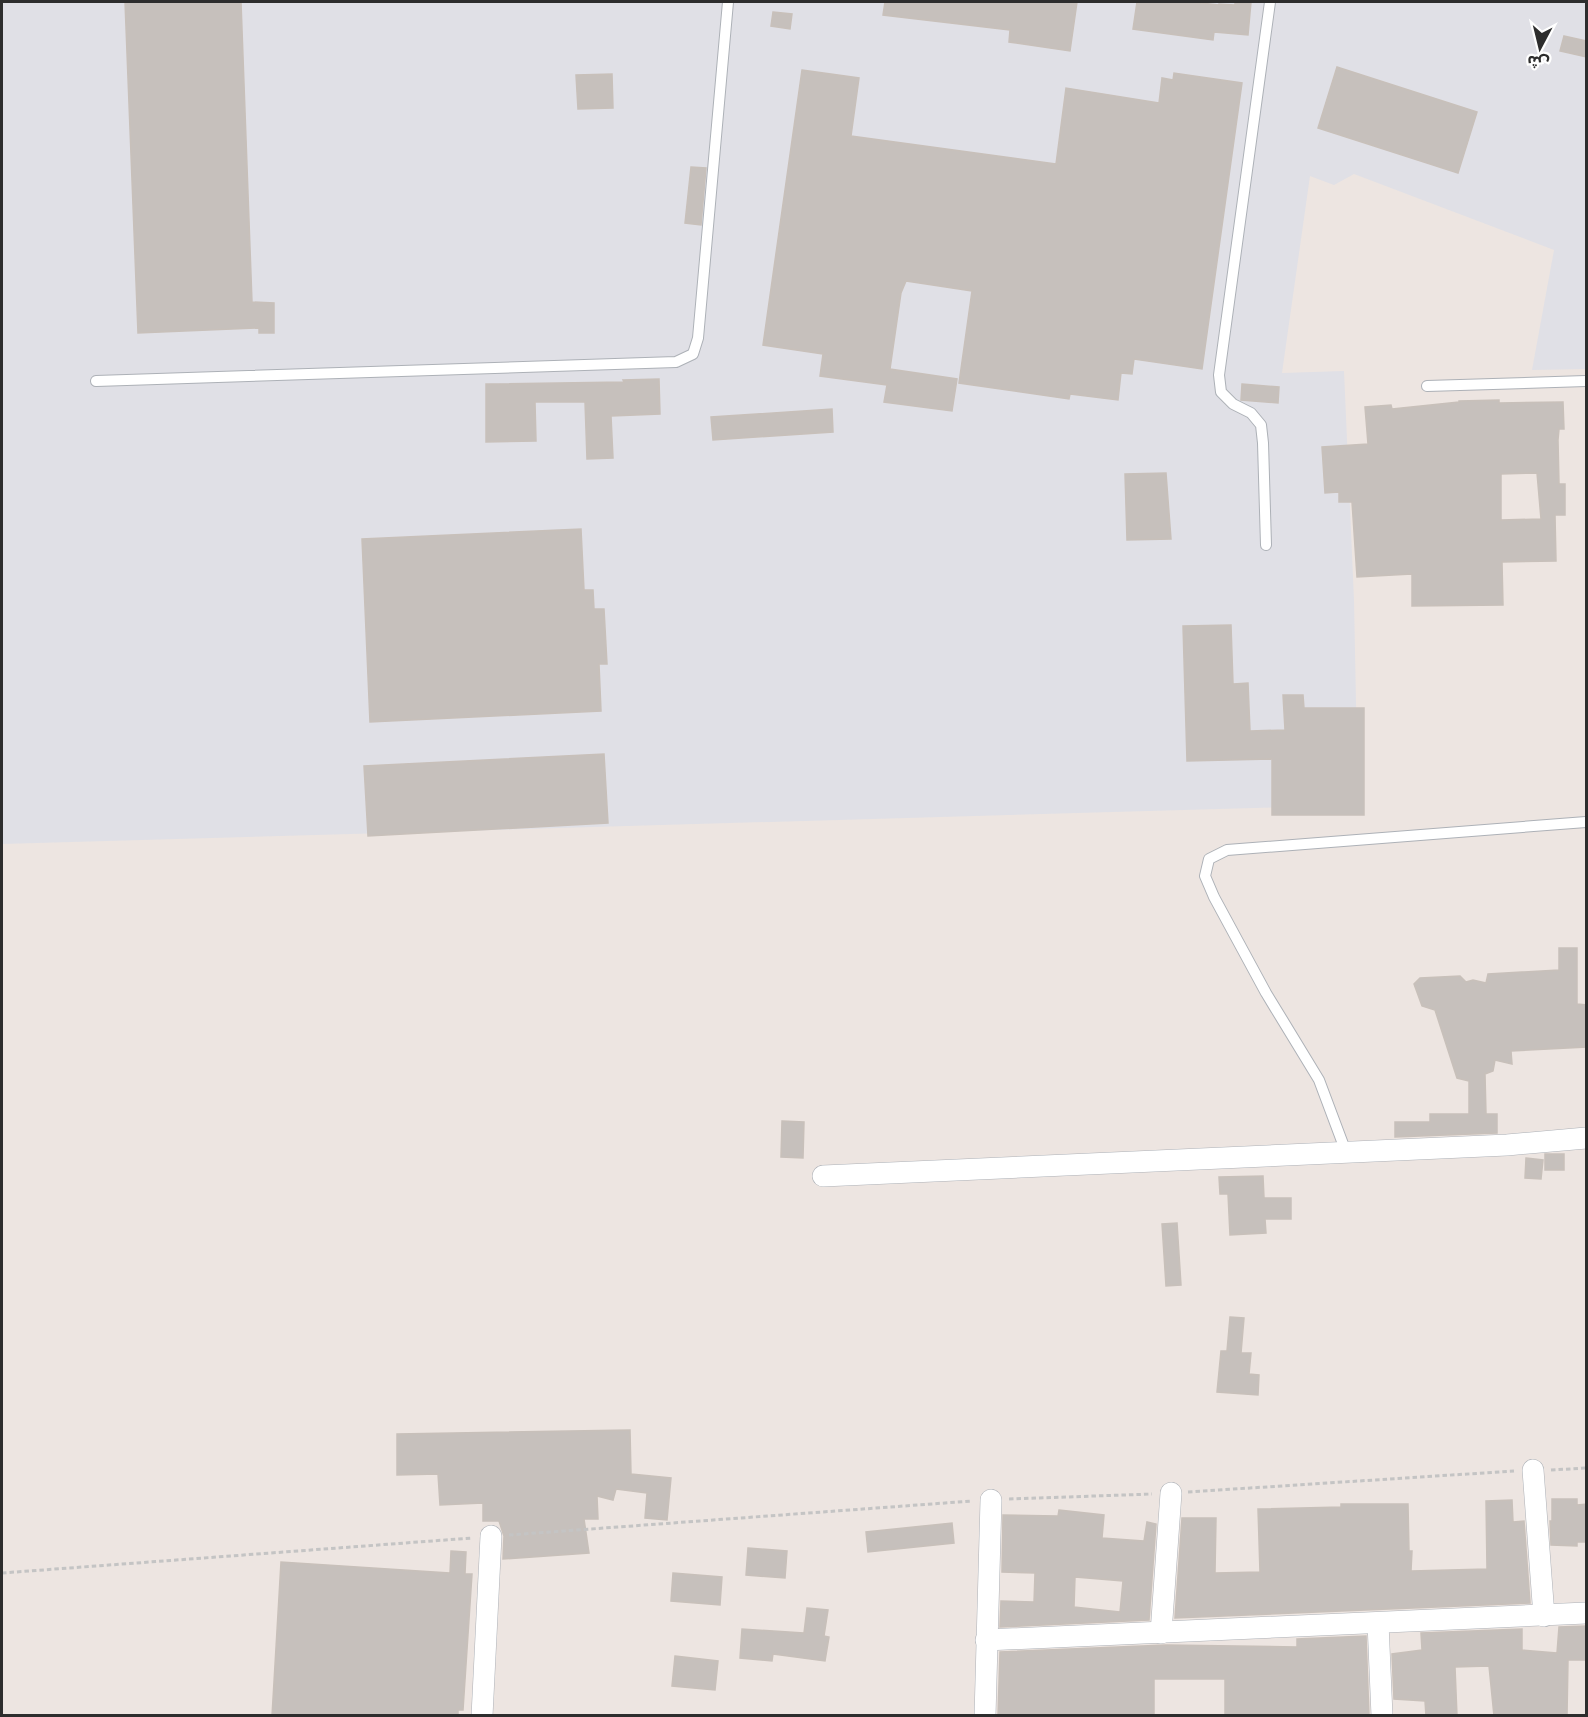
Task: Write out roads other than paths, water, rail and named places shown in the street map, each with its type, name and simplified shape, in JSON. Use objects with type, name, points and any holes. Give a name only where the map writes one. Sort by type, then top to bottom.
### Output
[{"type":"street","points":[[823,1176],[1507,1145],[1587,1138]]},
{"type":"street","points":[[1533,1470],[1544,1616]]},
{"type":"street","points":[[1161,1633],[1171,1493]]},
{"type":"street","points":[[985,1716],[991,1500]]},
{"type":"street","points":[[482,1716],[491,1536]]},
{"type":"street","points":[[986,1640],[1544,1616],[1587,1612]]},
{"type":"street","points":[[1378,1623],[1382,1716]]},
{"type":"lane","points":[[96,381],[676,362],[693,354],[699,339],[728,2]]},
{"type":"lane","points":[[1266,545],[1261,425],[1251,413],[1233,404],[1221,392],[1219,375],[1270,2]]},
{"type":"lane","points":[[1427,386],[1587,381]]},
{"type":"lane","points":[[1346,1152],[1319,1080],[1266,993],[1214,897],[1205,876],[1209,859],[1227,850],[1587,822]]}]
